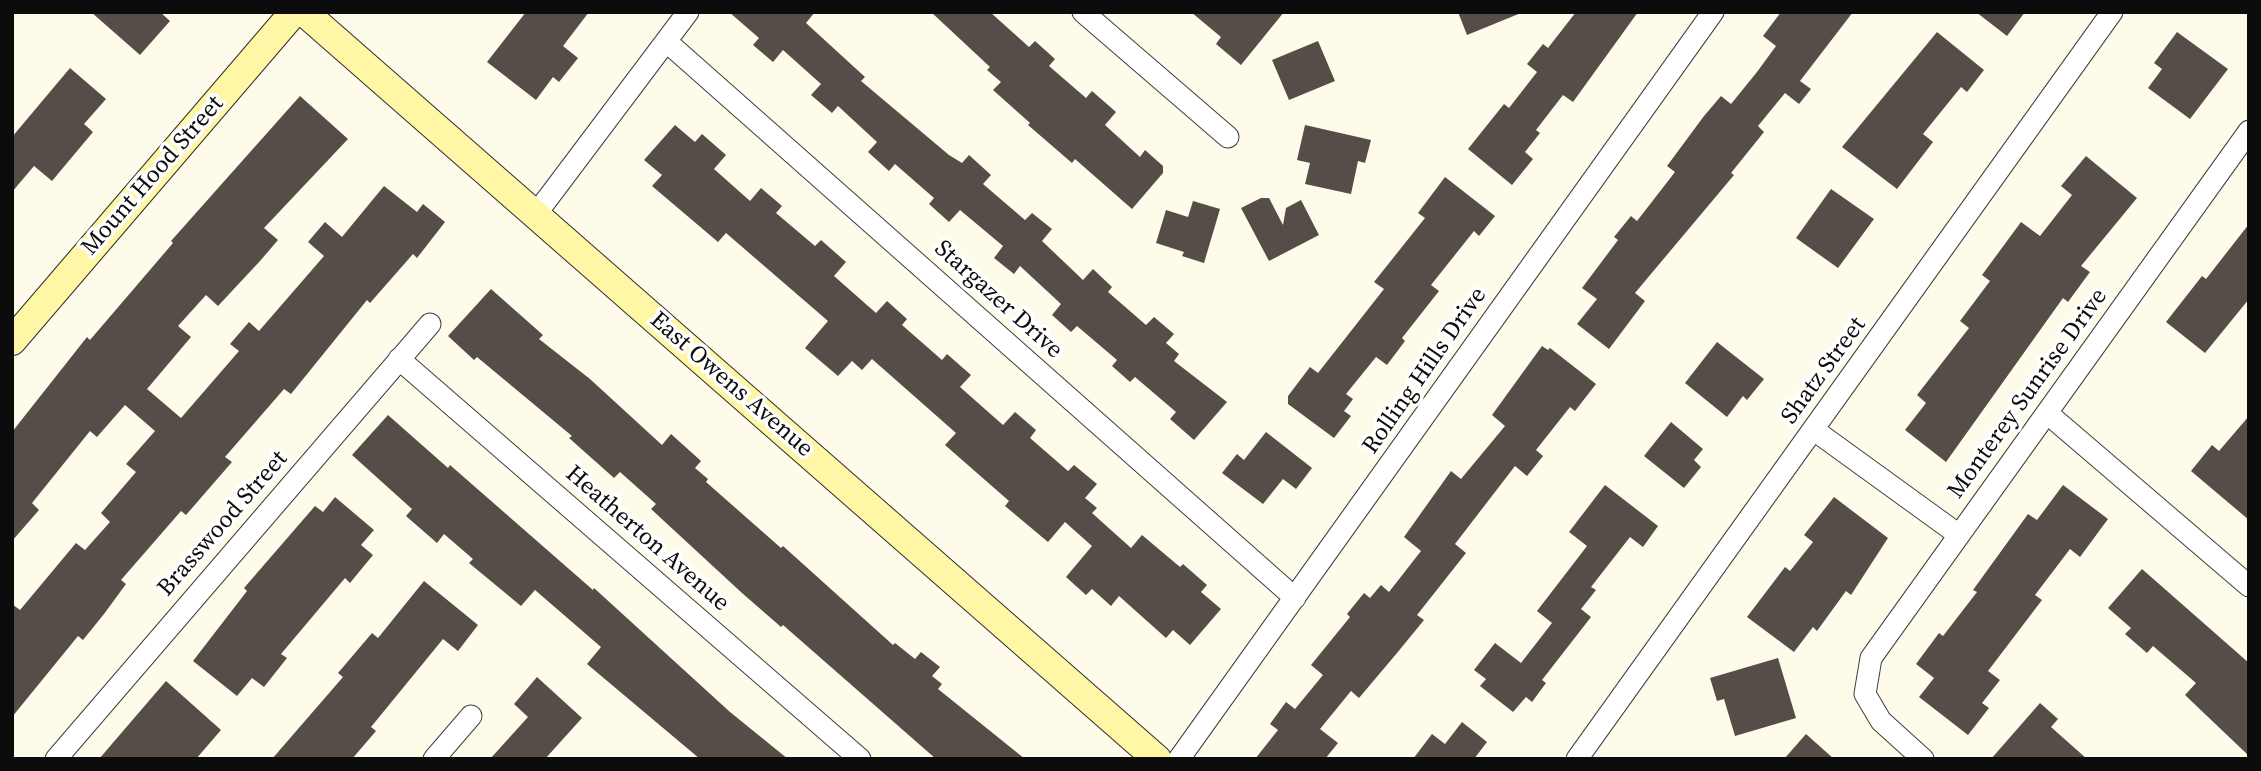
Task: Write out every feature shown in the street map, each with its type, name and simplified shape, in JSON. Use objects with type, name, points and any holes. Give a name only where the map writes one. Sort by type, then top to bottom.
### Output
[{"type":"main road","name":"Mount Hood Street","points":[[12,341],[295,12]]},
{"type":"main road","name":"East Owens Avenue","points":[[304,12],[1157,759]]},
{"type":"street","points":[[536,215],[688,12]]},
{"type":"street","points":[[1083,12],[1228,137]]},
{"type":"street","name":"Rolling Hills Drive","points":[[1179,759],[1713,12]]},
{"type":"street","name":"Shatz Street","points":[[1577,759],[2112,12]]},
{"type":"street","name":"Stargazer Drive","points":[[667,42],[1295,598]]},
{"type":"street","name":"Monterey Sunrise Drive","points":[[1923,759],[1881,721],[1865,694],[1871,658],[2247,136]]},
{"type":"street","name":"Brasswood Street","points":[[56,759],[430,324]]},
{"type":"street","name":"Heatherton Avenue","points":[[399,359],[860,759]]},
{"type":"street","points":[[2047,413],[2249,586]]},
{"type":"street","points":[[1814,430],[1959,535]]},
{"type":"street","points":[[434,759],[471,716]]},
{"type":"building","points":[[91,12],[160,12],[170,21],[140,55]]},
{"type":"building","points":[[526,12],[589,12],[563,46],[578,58],[559,82],[553,77],[536,100],[487,62]]},
{"type":"building","points":[[729,12],[815,12],[806,23],[865,77],[861,81],[949,155],[962,163],[969,155],[991,175],[983,184],[1025,220],[1032,213],[1052,229],[1042,241],[1083,280],[1093,269],[1112,287],[1108,292],[1146,325],[1154,317],[1174,334],[1166,343],[1179,354],[1174,361],[1227,402],[1194,440],[1170,419],[1176,412],[1135,377],[1130,382],[1112,366],[1117,360],[1077,326],[1071,332],[1052,315],[1061,304],[1020,266],[1014,274],[994,258],[1003,246],[960,210],[949,222],[929,204],[934,198],[895,164],[889,171],[868,152],[877,142],[838,106],[832,113],[811,95],[821,84],[783,50],[773,62],[753,45],[759,38]]},
{"type":"building","points":[[931,12],[990,12],[1029,47],[1035,41],[1055,59],[1049,66],[1086,98],[1092,91],[1116,112],[1105,125],[1140,157],[1145,150],[1163,166],[1163,173],[1132,209],[1075,159],[1072,163],[1028,125],[1030,123],[993,90],[1001,82],[987,70],[990,67]]},
{"type":"building","points":[[1191,12],[1284,12],[1241,65],[1216,44],[1221,37]]},
{"type":"building","points":[[1458,12],[1521,12],[1521,13],[1467,35]]},
{"type":"building","points":[[1576,12],[1638,12],[1573,102],[1563,95],[1536,130],[1540,133],[1525,152],[1533,159],[1512,185],[1468,149],[1504,104],[1509,108],[1537,72],[1527,64],[1543,44],[1548,48]]},
{"type":"building","points":[[1781,12],[1853,12],[1800,81],[1811,89],[1799,104],[1785,93],[1758,126],[1764,132],[1731,173],[1734,175],[1635,293],[1645,301],[1609,349],[1577,324],[1597,299],[1582,288],[1618,240],[1614,237],[1631,216],[1637,221],[1675,172],[1667,166],[1704,116],[1721,96],[1731,104],[1776,46],[1763,36]]},
{"type":"building","points":[[1976,12],[2025,12],[2007,36]]},
{"type":"building","points":[[1937,32],[1984,70],[1967,92],[1961,87],[1923,134],[1933,142],[1897,189],[1842,147]]},
{"type":"building","points":[[2177,32],[2228,69],[2190,119],[2148,88],[2162,69],[2154,63]]},
{"type":"building","points":[[1318,41],[1335,81],[1289,100],[1272,60]]},
{"type":"building","points":[[70,68],[106,99],[84,124],[93,132],[52,181],[34,166],[12,192],[12,137]]},
{"type":"building","points":[[300,96],[348,139],[264,228],[278,240],[260,261],[218,306],[206,295],[178,326],[191,337],[147,389],[181,418],[239,351],[230,344],[249,322],[259,331],[324,256],[308,242],[325,222],[342,237],[384,186],[417,212],[423,204],[445,222],[417,258],[413,254],[370,303],[367,300],[291,394],[284,389],[225,457],[232,462],[186,515],[181,511],[121,580],[126,584],[104,614],[83,640],[78,636],[12,717],[12,604],[20,610],[76,543],[85,550],[110,522],[101,513],[136,472],[126,464],[155,431],[125,405],[97,437],[90,431],[32,503],[39,510],[12,541],[12,432],[87,337],[90,340],[173,243],[171,241]]},
{"type":"building","points":[[675,125],[695,142],[702,134],[726,155],[714,169],[750,201],[761,188],[782,206],[776,213],[815,246],[821,240],[846,262],[834,276],[876,313],[887,301],[907,319],[902,325],[942,360],[947,354],[971,375],[960,387],[1003,425],[1015,412],[1036,430],[1030,438],[1068,471],[1074,465],[1097,484],[1085,498],[1097,508],[1092,513],[1131,548],[1142,535],[1180,567],[1183,564],[1207,585],[1201,592],[1221,609],[1190,645],[1173,630],[1166,638],[1119,596],[1111,606],[1092,589],[1086,595],[1066,577],[1092,546],[1065,522],[1048,542],[1005,506],[1009,501],[945,445],[956,433],[872,359],[862,370],[852,361],[838,376],[805,348],[828,321],[726,233],[718,242],[652,186],[662,175],[644,160]]},
{"type":"building","points":[[1305,125],[1371,140],[1365,163],[1358,161],[1351,194],[1305,184],[1310,163],[1297,160]]},
{"type":"building","points":[[2086,156],[2137,198],[2081,266],[2090,272],[2068,302],[2063,298],[1946,462],[1905,430],[1926,403],[1917,395],[1969,328],[1960,321],[1990,281],[1982,275],[2021,222],[2040,236],[2072,195],[2061,186]]},
{"type":"building","points":[[1445,177],[1495,216],[1479,236],[1474,231],[1431,285],[1439,291],[1402,338],[1405,341],[1387,365],[1376,357],[1346,394],[1353,399],[1344,411],[1351,416],[1334,438],[1288,404],[1288,396],[1310,367],[1318,373],[1384,289],[1374,282],[1425,218],[1418,213]]},
{"type":"building","points":[[1831,189],[1874,219],[1838,268],[1796,238]]},
{"type":"building","points":[[1261,198],[1269,198],[1283,225],[1286,208],[1301,200],[1319,235],[1269,261],[1241,208]]},
{"type":"building","points":[[1193,201],[1220,209],[1204,263],[1182,256],[1184,252],[1156,243],[1166,210],[1188,217]]},
{"type":"building","points":[[2249,224],[2249,299],[2205,353],[2166,322],[2202,276],[2206,279]]},
{"type":"building","points":[[491,289],[543,335],[539,339],[590,379],[662,445],[671,434],[701,461],[695,468],[708,479],[706,482],[781,548],[783,546],[893,645],[895,643],[915,659],[921,652],[940,667],[932,676],[942,684],[938,689],[1025,759],[936,759],[783,625],[781,627],[742,593],[651,509],[656,504],[620,472],[614,478],[569,438],[572,436],[477,357],[474,360],[448,336]]},
{"type":"building","points":[[1717,342],[1764,379],[1747,400],[1743,396],[1727,417],[1685,383]]},
{"type":"building","points":[[1542,346],[1548,350],[1550,348],[1596,384],[1575,411],[1570,407],[1536,450],[1543,456],[1527,476],[1515,466],[1455,544],[1466,553],[1417,615],[1424,620],[1359,698],[1351,691],[1320,729],[1338,743],[1325,759],[1255,759],[1278,730],[1270,724],[1286,702],[1295,709],[1323,675],[1311,665],[1350,617],[1347,614],[1364,593],[1370,598],[1381,585],[1389,592],[1421,551],[1404,537],[1451,471],[1461,479],[1505,426],[1492,415]]},
{"type":"building","points":[[388,415],[448,468],[450,465],[593,590],[594,588],[730,712],[788,759],[700,759],[587,664],[601,647],[535,590],[521,606],[469,563],[473,559],[444,534],[437,543],[406,516],[412,509],[352,455]]},
{"type":"building","points":[[2249,416],[2249,520],[2191,471],[2212,445],[2219,451]]},
{"type":"building","points":[[1671,422],[1703,449],[1694,460],[1701,467],[1684,488],[1644,456]]},
{"type":"building","points":[[1266,432],[1312,468],[1296,489],[1283,479],[1263,504],[1222,473],[1237,454],[1244,460]]},
{"type":"building","points":[[1605,485],[1658,526],[1643,547],[1630,537],[1591,587],[1596,590],[1581,609],[1591,617],[1542,680],[1546,683],[1532,702],[1526,697],[1513,712],[1480,686],[1486,679],[1474,670],[1495,643],[1521,663],[1552,623],[1537,611],[1587,546],[1569,532]]},
{"type":"building","points":[[2063,485],[2108,519],[2080,557],[2070,549],[2035,595],[2042,600],[1988,671],[2000,680],[1982,703],[1989,708],[1968,735],[1919,697],[1934,678],[1916,664],[1939,633],[1943,636],[1977,592],[1973,590],[2028,514],[2037,520]]},
{"type":"building","points":[[335,497],[374,530],[361,545],[373,555],[350,583],[345,578],[281,654],[287,658],[264,687],[252,678],[237,696],[193,661],[247,591],[244,588],[315,506],[323,512]]},
{"type":"building","points":[[1834,497],[1888,538],[1851,595],[1846,591],[1817,631],[1813,627],[1794,652],[1747,617],[1785,567],[1790,571],[1813,542],[1804,535]]},
{"type":"building","points":[[2142,569],[2249,663],[2249,756],[2185,695],[2196,683],[2153,646],[2147,653],[2125,634],[2131,628],[2108,608]]},
{"type":"building","points":[[424,581],[478,625],[458,651],[443,639],[371,727],[376,731],[352,759],[272,759],[343,677],[338,673],[372,633],[378,638]]},
{"type":"building","points":[[1778,658],[1796,718],[1735,736],[1724,699],[1717,701],[1710,678]]},
{"type":"building","points":[[537,677],[582,718],[545,759],[490,759],[528,717],[514,704]]},
{"type":"building","points":[[166,681],[221,730],[196,759],[99,759]]},
{"type":"building","points":[[2040,703],[2058,719],[2051,727],[2087,759],[1991,759]]},
{"type":"building","points":[[1462,722],[1487,742],[1474,759],[1413,759],[1432,734],[1445,744]]},
{"type":"building","points":[[1806,734],[1834,759],[1784,759]]}]
